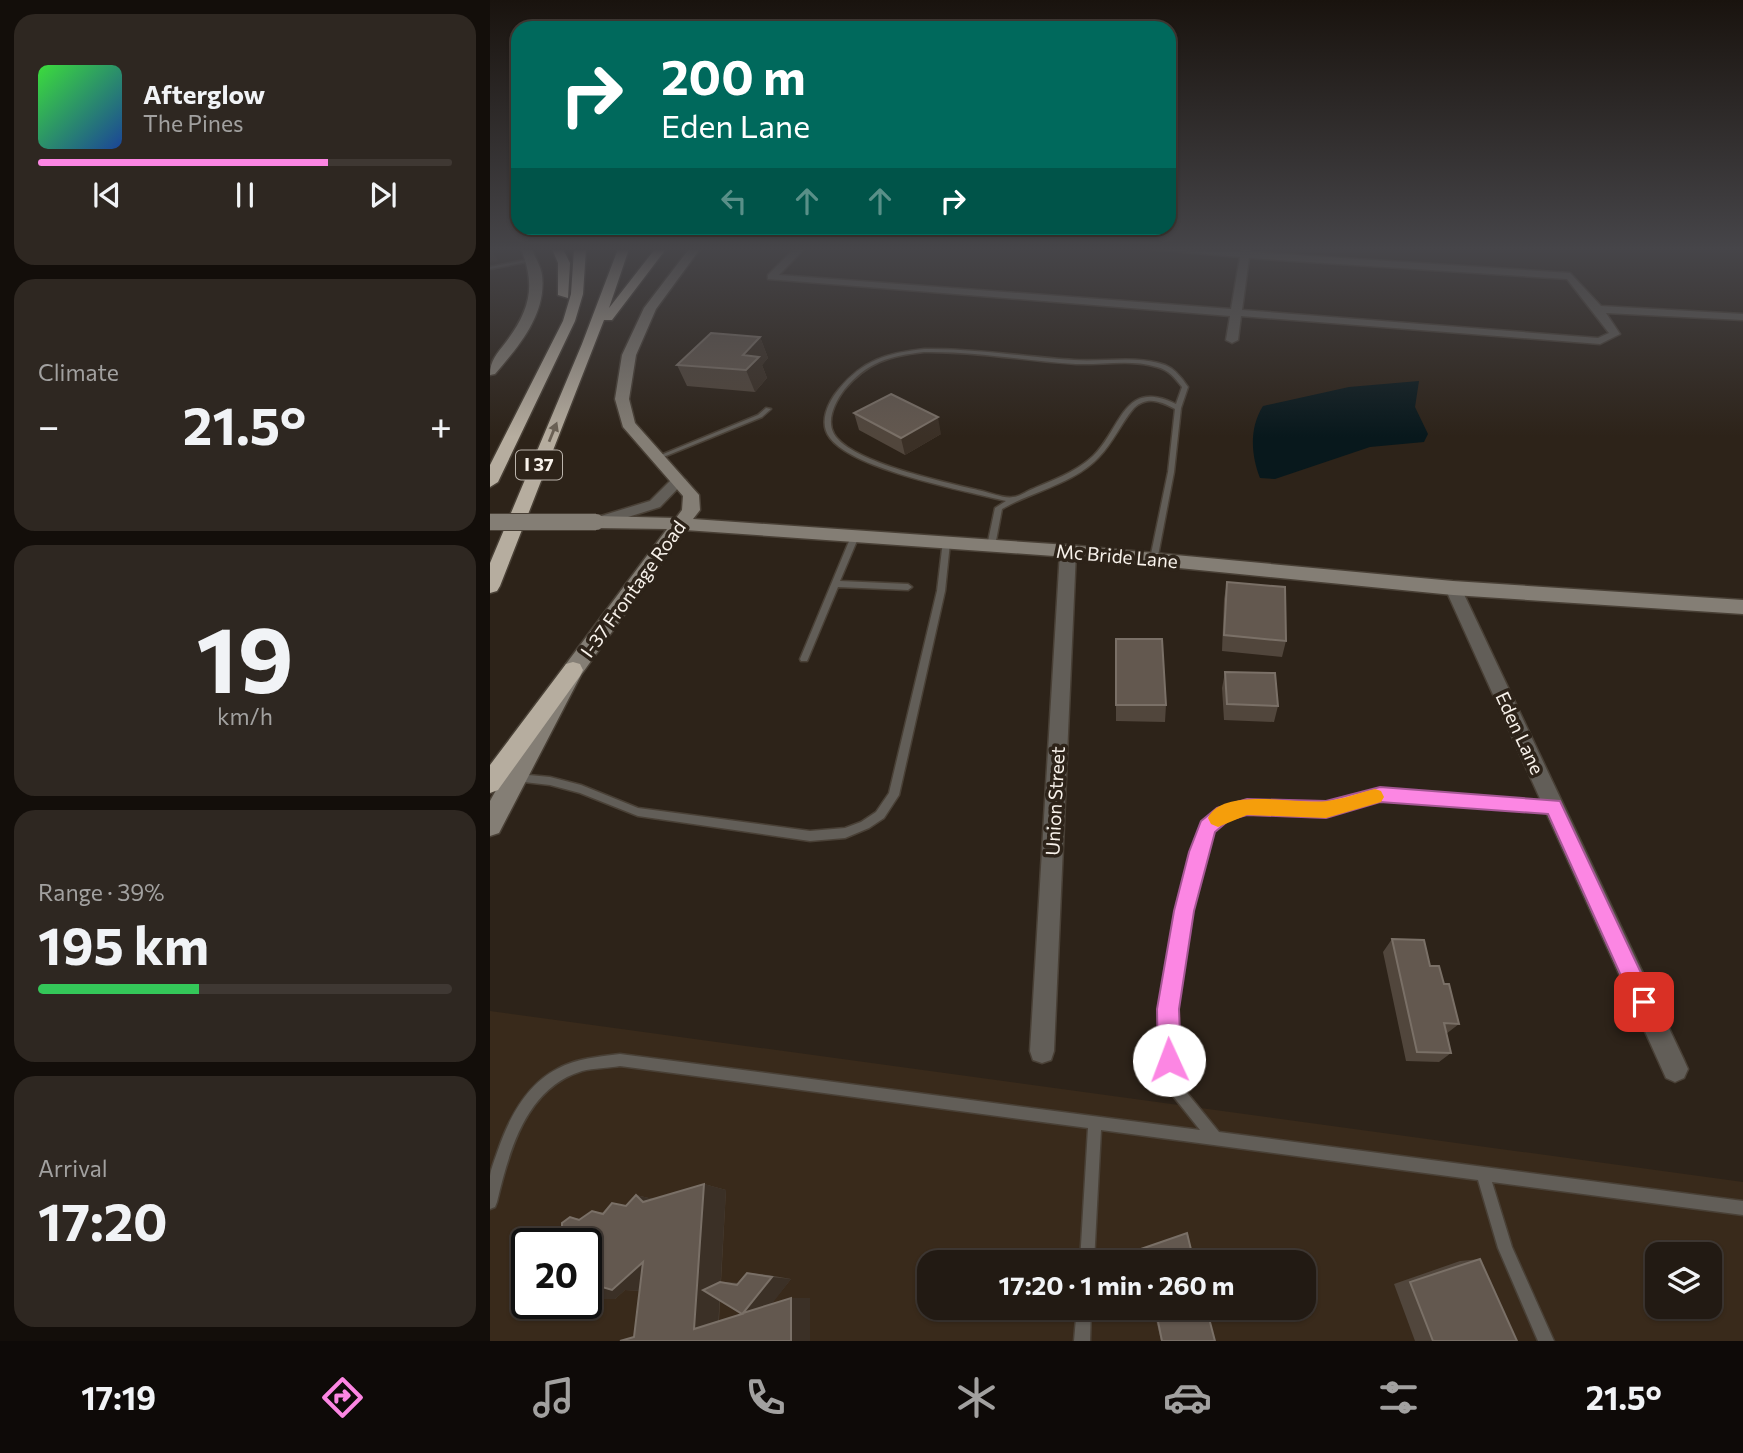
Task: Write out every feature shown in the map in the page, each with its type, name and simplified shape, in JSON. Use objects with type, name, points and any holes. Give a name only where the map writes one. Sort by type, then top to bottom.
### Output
[{"type":"highway","points":[[558,346],[555,334],[560,312]]},
{"type":"highway","name":"I 37","points":[[490,482],[558,346],[570,312]]},
{"type":"highway","points":[[589,344],[601,312]]},
{"type":"highway","name":"I 37","points":[[490,586],[589,344],[611,312]]},
{"type":"highway","points":[[490,783],[573,670]]},
{"type":"main road","points":[[490,371],[524,326],[530,312]]},
{"type":"main road","name":"I-37 Frontage Road","points":[[490,825],[573,670],[691,510],[691,495],[628,424],[622,399],[629,355],[648,312]]},
{"type":"main road","name":"Mc Bride Lane","points":[[490,522],[681,524],[1068,551],[1453,588],[1743,607]]},
{"type":"street","points":[[1229,312],[1600,341],[1615,334],[1600,312]]},
{"type":"street","points":[[1232,340],[1235,312]]},
{"type":"street","points":[[1645,312],[1743,317]]},
{"type":"street","points":[[596,522],[655,504],[679,480]]},
{"type":"street","name":"Union Street","points":[[1042,1051],[1068,551]]},
{"type":"street","name":"Eden Lane","points":[[1453,588],[1675,1069]]},
{"type":"lane","points":[[1012,500],[919,477],[847,449],[833,438],[827,418],[834,399],[856,372],[873,362],[913,352],[965,352],[1076,362],[1155,364],[1169,369],[1185,387],[1178,408],[1171,472],[1154,559]]},
{"type":"lane","points":[[991,546],[999,508],[1068,476],[1096,457],[1136,403],[1149,399],[1163,400],[1178,408]]},
{"type":"lane","points":[[659,457],[760,416],[768,409]]},
{"type":"lane","points":[[804,659],[855,537]]},
{"type":"lane","points":[[516,777],[550,781],[581,789],[638,812],[810,836],[845,833],[865,825],[880,815],[894,795],[941,591],[946,543]]},
{"type":"lane","points":[[835,584],[908,587]]},
{"type":"lane","points":[[1214,1138],[1178,1091],[1169,1060],[1168,1009],[1184,911],[1207,827],[1223,814],[1247,807],[1326,809],[1380,794],[1554,807]]},
{"type":"lane","points":[[490,1202],[501,1154],[525,1105],[555,1076],[582,1065],[620,1060],[1743,1208]]},
{"type":"lane","points":[[1088,1250],[1095,1123]]},
{"type":"lane","points":[[1483,1174],[1504,1248],[1546,1341]]},
{"type":"lane","points":[[1082,1341],[1083,1320]]},
{"type":"shaded area","points":[[1419,381],[1415,407],[1428,434],[1424,442],[1370,447],[1275,479],[1260,478],[1253,442],[1255,423],[1263,406],[1349,387]]},
{"type":"shaded area","points":[[490,1011],[1743,1182],[1743,1341],[490,1341]]},
{"type":"building","points":[[711,333],[760,337],[743,355],[759,357],[746,370],[677,365]]},
{"type":"building","points":[[891,394],[938,417],[901,438],[854,413]]},
{"type":"building","points":[[1227,582],[1285,587],[1286,641],[1224,635]]},
{"type":"building","points":[[1116,639],[1162,639],[1166,705],[1116,705]]},
{"type":"building","points":[[1225,672],[1275,673],[1278,706],[1227,704]]},
{"type":"building","points":[[1392,939],[1424,940],[1430,966],[1439,966],[1444,984],[1449,984],[1459,1024],[1444,1023],[1451,1053],[1417,1052]]},
{"type":"building","points":[[704,1184],[694,1329],[742,1314],[703,1290],[720,1282],[737,1285],[747,1273],[772,1277],[743,1313],[791,1298],[791,1341],[620,1341],[634,1337],[643,1262],[612,1290],[602,1287],[602,1228],[562,1228],[562,1223],[570,1217],[579,1220],[592,1211],[603,1214],[612,1203],[626,1206],[636,1195],[643,1202]]},
{"type":"building","points":[[1187,1233],[1191,1250],[1141,1250]]},
{"type":"building","points":[[1480,1259],[1517,1341],[1433,1341],[1410,1282]]},
{"type":"building","points":[[1158,1320],[1209,1320],[1215,1341],[1162,1341]]},
{"type":"slow traffic","points":[[1218,818],[1247,807],[1326,809],[1375,797]]},
{"type":"route","points":[[1169,1060],[1168,1009],[1184,911],[1198,852],[1207,827],[1223,814],[1247,807],[1326,809],[1380,794],[1554,807],[1644,1002]]}]
